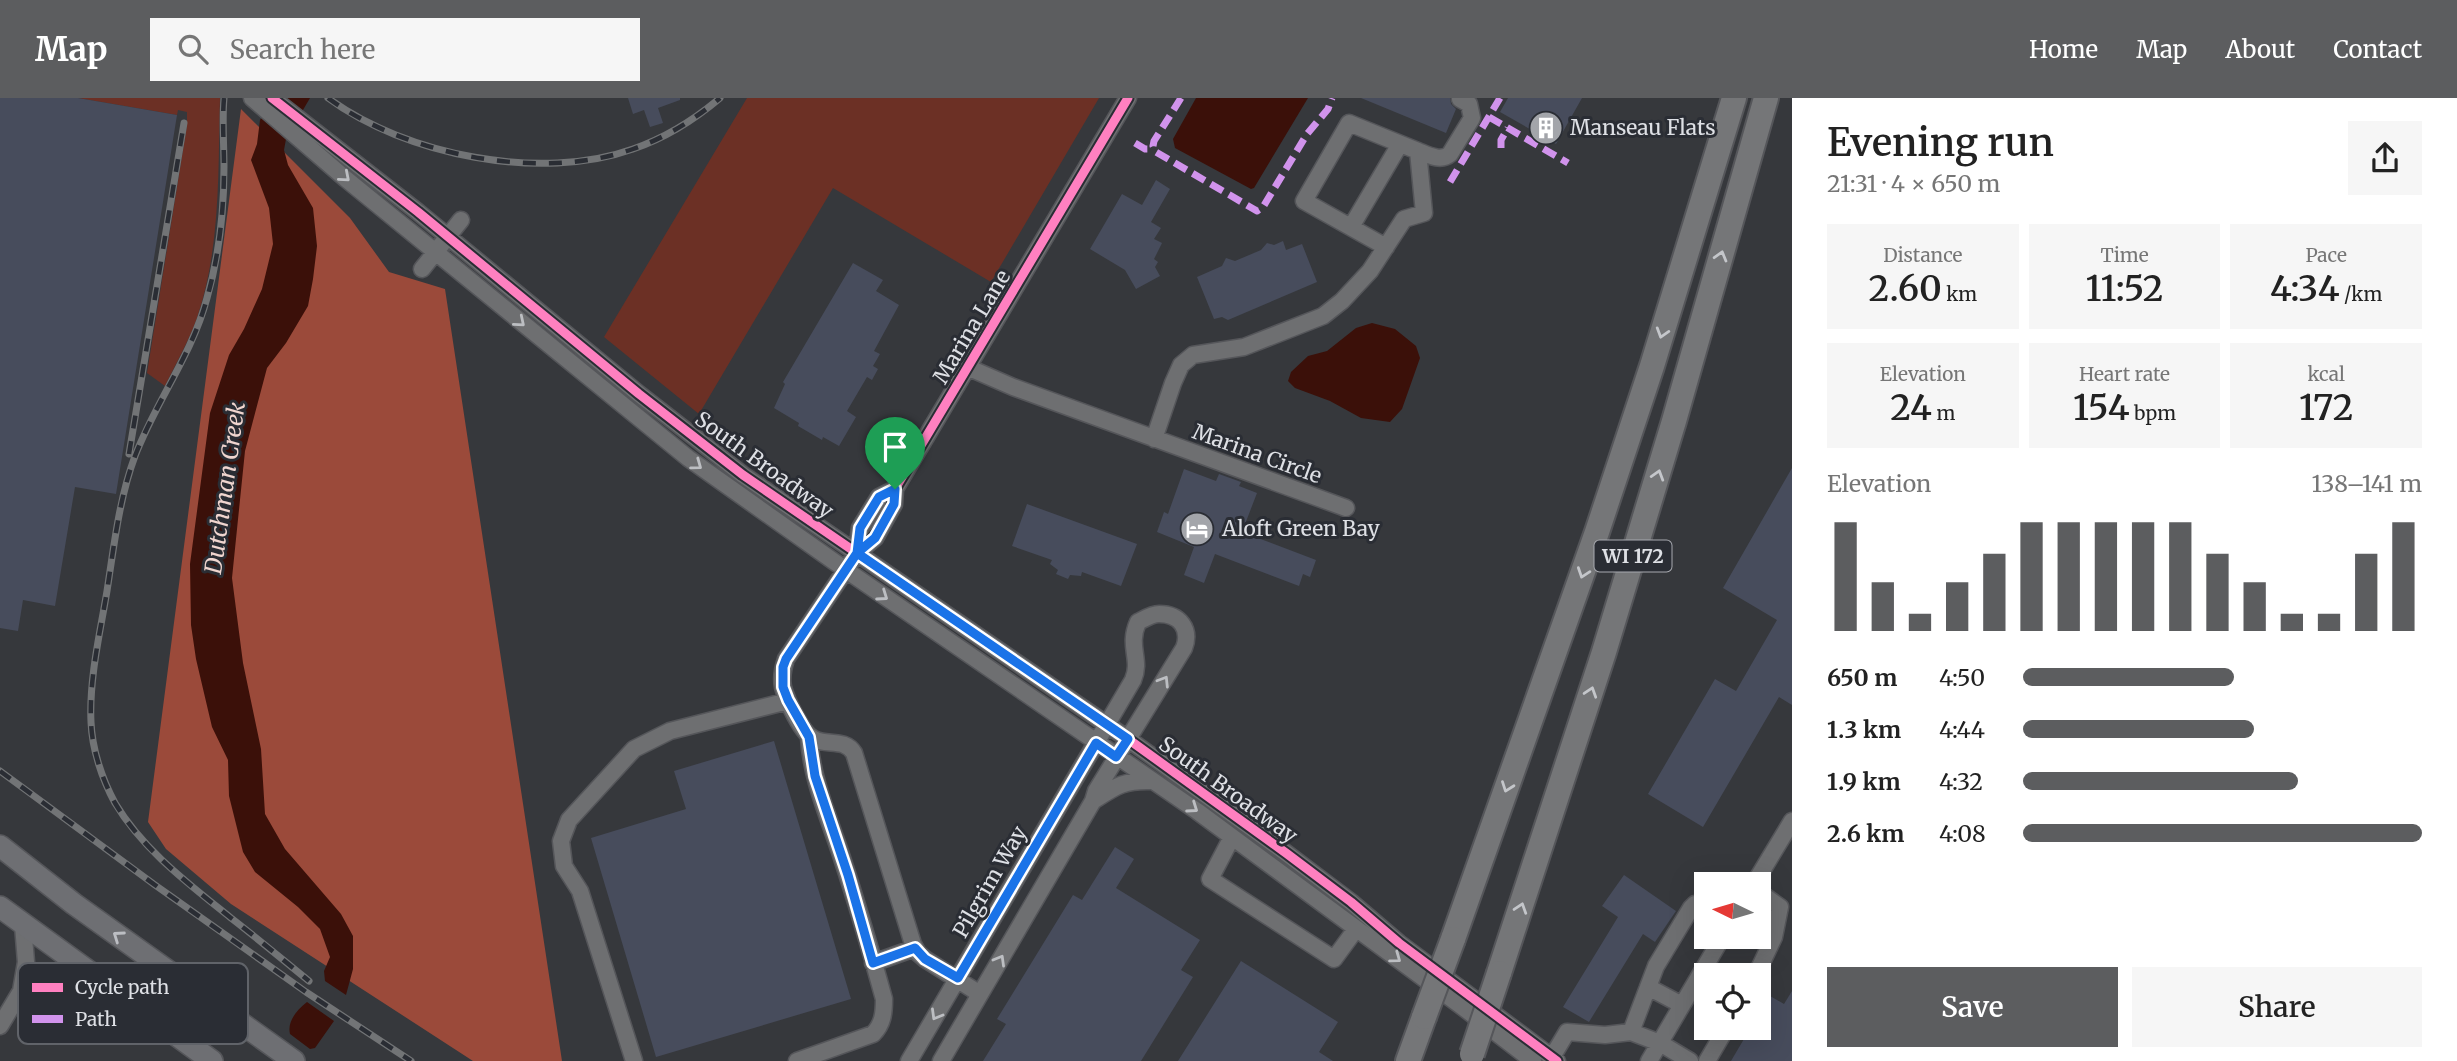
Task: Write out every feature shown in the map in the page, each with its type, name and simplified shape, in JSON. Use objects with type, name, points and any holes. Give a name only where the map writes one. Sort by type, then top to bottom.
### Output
[{"type":"highway","name":"WI 172","points":[[1409,1061],[1606,507],[1734,98]]},
{"type":"highway","name":"WI 172","points":[[1471,1058],[1604,652],[1674,421],[1766,98]]},
{"type":"main road","points":[[0,846],[74,904],[157,963]]},
{"type":"main road","points":[[0,907],[75,963]]},
{"type":"main road","points":[[248,1028],[294,1061]]},
{"type":"main road","points":[[188,1044],[212,1061]]},
{"type":"street","name":"Marina Lane","points":[[788,701],[782,676],[786,659],[857,553],[860,528],[879,497],[895,489],[1128,98]]},
{"type":"street","points":[[1386,247],[1304,201],[1349,123],[1439,159],[1446,158],[1472,118],[1469,104],[1460,99]]},
{"type":"street","name":"South Broadway","points":[[262,100],[297,127],[346,179],[688,458],[1232,837],[1533,1061]]},
{"type":"street","name":"South Broadway","points":[[297,127],[330,142],[639,394],[743,475],[1128,739],[1286,853],[1399,943],[1554,1059]]},
{"type":"street","points":[[1351,227],[1400,144]]},
{"type":"street","points":[[1154,439],[1177,374],[1193,355],[1244,347],[1323,316],[1342,301],[1370,271],[1404,219],[1424,213],[1418,151]]},
{"type":"street","points":[[422,269],[461,220]]},
{"type":"street","name":"Marina Circle","points":[[967,367],[1013,387],[1346,508]]},
{"type":"street","name":"Pilgrim Way","points":[[909,1061],[1138,670],[1132,644],[1138,622],[1159,614],[1182,623],[1187,631],[1184,648],[1128,739]]},
{"type":"street","points":[[634,1061],[580,891],[564,866],[561,841],[569,820],[634,749],[670,731],[788,701],[809,737],[815,776],[848,875],[884,999],[881,1026],[873,1034],[797,1061]]},
{"type":"street","points":[[809,737],[817,741],[845,744],[854,753],[915,948],[925,959],[980,994]]},
{"type":"street","points":[[941,1061],[1128,739]]},
{"type":"street","points":[[1093,801],[1107,790],[1124,783],[1152,780]]},
{"type":"street","points":[[1761,872],[1792,821]]},
{"type":"street","points":[[1232,837],[1210,879],[1334,958],[1356,929]]},
{"type":"street","points":[[1771,901],[1780,907],[1771,943]]},
{"type":"street","points":[[1631,1032],[1656,966],[1694,905]]},
{"type":"street","points":[[23,925],[26,963]]},
{"type":"street","points":[[873,963],[915,948]]},
{"type":"street","points":[[1649,1061],[1715,949]]},
{"type":"street","points":[[1648,987],[1682,1005]]},
{"type":"street","points":[[0,1026],[18,996]]},
{"type":"street","points":[[1554,1059],[1567,1032],[1605,1035],[1631,1032],[1690,1061]]},
{"type":"street","points":[[1707,1061],[1719,1040]]},
{"type":"shaded area","points":[[78,98],[220,98],[217,209],[205,291],[197,318],[165,386],[147,373],[187,112],[178,110],[177,115]]},
{"type":"shaded area","points":[[747,98],[1099,98],[991,282],[833,188],[699,414],[604,337]]},
{"type":"shaded area","points":[[241,109],[350,218],[389,272],[445,289],[562,1061],[473,1061],[231,904],[166,849],[148,822]]},
{"type":"water","name":"Dutchman Creek","points":[[275,98],[310,98],[286,139],[284,150],[288,165],[313,208],[317,246],[308,306],[267,368],[245,451],[232,578],[243,663],[261,749],[265,814],[285,849],[341,914],[353,936],[353,969],[346,995],[325,981],[324,971],[330,957],[320,929],[255,872],[243,852],[229,796],[228,760],[212,727],[191,625],[190,564],[210,413],[229,355],[262,289],[273,244],[269,208],[251,160],[257,144],[260,120]]},
{"type":"water","points":[[1196,98],[1308,98],[1251,189],[1175,148],[1173,139]]},
{"type":"water","points":[[1372,323],[1395,329],[1416,346],[1420,358],[1402,409],[1390,422],[1361,418],[1330,401],[1295,388],[1288,381],[1291,372],[1308,356],[1327,351],[1356,328]]},
{"type":"water","points":[[307,1002],[334,1021],[315,1048],[310,1049],[290,1034],[289,1029],[294,1016]]},
{"type":"building","points":[[0,98],[78,98],[177,115],[116,494],[75,487],[55,606],[23,600],[18,631],[0,628]]},
{"type":"building","points":[[628,98],[680,100],[658,108],[663,123],[650,127],[644,110],[633,114]]},
{"type":"building","points":[[1361,98],[1450,98],[1456,109],[1446,133]]},
{"type":"building","name":"Manseau Flats","points":[[1508,98],[1582,98],[1556,144],[1500,112]]},
{"type":"building","points":[[1156,180],[1170,189],[1151,222],[1161,228],[1154,239],[1162,243],[1154,259],[1158,262],[1155,267],[1160,276],[1136,289],[1125,270],[1090,249],[1122,194],[1142,205]]},
{"type":"building","points":[[1283,241],[1286,250],[1302,244],[1317,282],[1228,320],[1222,317],[1214,319],[1197,277],[1222,266],[1226,258],[1235,261],[1261,250],[1267,243],[1274,245]]},
{"type":"building","points":[[853,263],[883,280],[876,291],[899,305],[874,351],[880,354],[873,366],[878,369],[872,380],[867,377],[847,411],[856,417],[839,446],[798,426],[799,423],[774,408],[785,384],[783,382]]},
{"type":"building","points":[[1792,468],[1792,705],[1779,697],[1703,827],[1648,794],[1715,679],[1736,691],[1777,620],[1723,588]]},
{"type":"building","name":"Aloft Green Bay","points":[[1184,469],[1216,481],[1219,474],[1241,482],[1239,486],[1257,493],[1242,532],[1316,560],[1310,577],[1303,574],[1299,586],[1215,554],[1204,583],[1184,575],[1194,547],[1157,532],[1164,512],[1168,514]]},
{"type":"building","points":[[1027,504],[1137,544],[1121,586],[1082,572],[1081,576],[1070,575],[1068,579],[1056,574],[1058,570],[1050,564],[1052,560],[1012,546]]},
{"type":"building","points":[[774,741],[851,999],[656,1057],[591,838],[686,809],[674,771]]},
{"type":"building","points":[[1115,847],[1134,859],[1116,888],[1200,940],[1181,970],[1193,977],[1141,1061],[983,1061],[1006,1024],[997,1019],[1073,895],[1082,900]]},
{"type":"building","points":[[1624,875],[1676,911],[1655,942],[1643,934],[1589,1022],[1563,1007],[1618,917],[1602,906]]},
{"type":"building","points":[[1241,961],[1338,1022],[1319,1052],[1333,1061],[1178,1061]]},
{"type":"building","points":[[1792,991],[1792,1061],[1731,1061],[1743,1040],[1771,1040],[1771,997],[1784,1004]]},
{"type":"railway","points":[[224,98],[223,200],[215,266],[192,339],[135,456],[125,489],[93,673],[93,743],[110,794],[139,836],[183,879],[309,981]]},
{"type":"railway","points":[[328,98],[359,118],[395,135],[434,148],[475,157],[557,163],[597,159],[645,145],[679,128],[720,98]]},
{"type":"railway","points":[[129,454],[184,123]]},
{"type":"railway","points":[[0,771],[306,992],[411,1061]]},
{"type":"marked path","points":[[1181,98],[1154,141],[1156,152],[1257,211],[1263,207],[1307,134],[1328,109],[1332,98]]},
{"type":"marked path","points":[[1450,182],[1500,98]]},
{"type":"marked path","points":[[1489,117],[1568,163]]},
{"type":"marked path","points":[[1501,148],[1501,140],[1508,128]]},
{"type":"marked path","points":[[1135,143],[1145,149],[1154,149]]},
{"type":"cycle path","points":[[272,98],[418,212],[639,394],[743,475],[1128,739],[1286,853],[1351,902],[1399,943],[1557,1061]]},
{"type":"cycle path","points":[[846,570],[889,514],[895,489],[1128,98]]},
{"type":"place","name":"Manseau Flats","points":[[1546,128]]},
{"type":"place","name":"Aloft Green Bay","points":[[1197,529]]},
{"type":"route","points":[[895,489],[879,497],[860,528],[857,553],[1128,739],[1116,757],[1096,743],[958,978],[925,959],[915,948],[873,963],[848,875],[815,776],[809,737],[783,687],[782,676],[786,659],[857,553],[875,538],[894,504],[895,489]]}]
